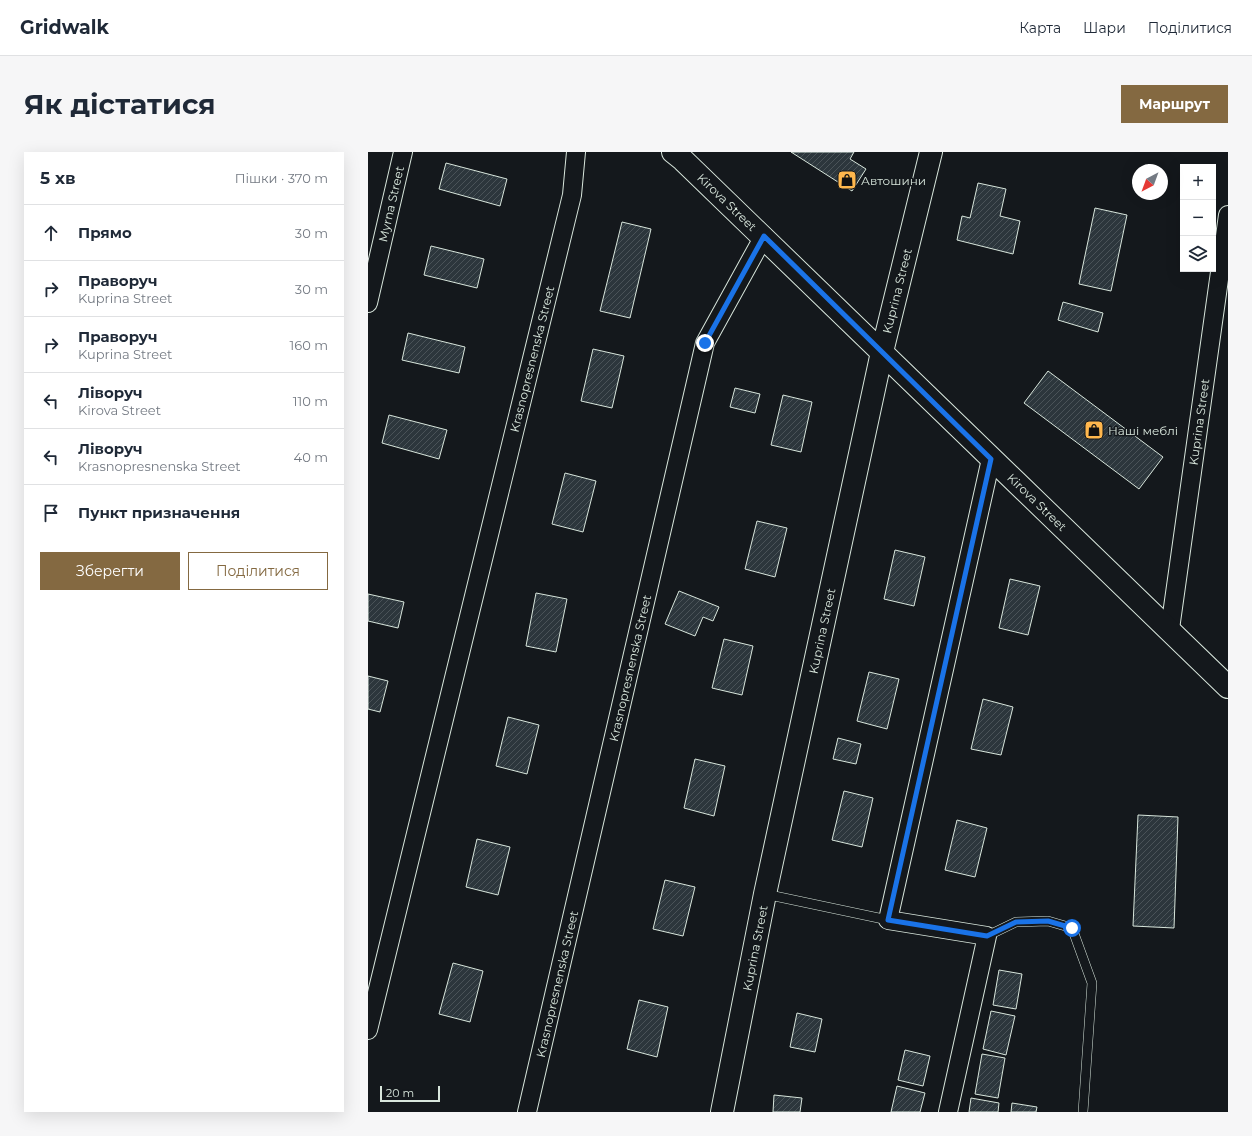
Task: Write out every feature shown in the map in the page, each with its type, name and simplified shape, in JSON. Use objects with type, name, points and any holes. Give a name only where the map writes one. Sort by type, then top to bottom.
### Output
[{"type":"main road","name":"Kuprina Street","points":[[722,1112],[765,894],[882,352],[931,152]]},
{"type":"main road","name":"Kirova Street","points":[[682,155],[991,459],[1228,686]]},
{"type":"street","name":"Myrna Street","points":[[368,303],[403,152]]},
{"type":"street","name":"Krasnopresnenska Street","points":[[368,1030],[572,195],[576,152]]},
{"type":"street","name":"Kuprina Street","points":[[1170,630],[1228,215]]},
{"type":"street","name":"Krasnopresnenska Street","points":[[527,1112],[705,343],[764,236]]},
{"type":"street","points":[[948,1112],[987,936],[888,920],[991,459]]},
{"type":"lane","points":[[765,894],[888,920]]},
{"type":"lane","points":[[987,936],[1016,922],[1048,921],[1072,928],[1092,983],[1083,1112]]},
{"type":"building","name":"Автошини","points":[[791,152],[854,152],[850,159],[866,169],[852,191]]},
{"type":"building","points":[[446,163],[507,179],[500,206],[439,189]]},
{"type":"building","points":[[978,183],[1006,189],[1000,216],[1020,221],[1013,254],[957,240],[962,216],[970,218]]},
{"type":"building","points":[[1095,208],[1127,215],[1111,291],[1079,284]]},
{"type":"building","points":[[622,222],[651,229],[630,318],[600,311]]},
{"type":"building","points":[[431,246],[484,259],[477,288],[424,275]]},
{"type":"building","points":[[1063,302],[1103,313],[1098,332],[1058,320]]},
{"type":"building","points":[[408,333],[465,347],[459,373],[402,360]]},
{"type":"building","points":[[593,349],[624,356],[612,408],[581,401]]},
{"type":"building","name":"Наші меблі","points":[[1048,371],[1163,457],[1139,489],[1024,403]]},
{"type":"building","points":[[735,388],[760,394],[755,413],[730,407]]},
{"type":"building","points":[[783,395],[812,402],[801,452],[771,445]]},
{"type":"building","points":[[389,415],[447,430],[439,459],[382,443]]},
{"type":"building","points":[[565,473],[596,481],[583,532],[552,524]]},
{"type":"building","points":[[757,521],[787,528],[775,577],[745,569]]},
{"type":"building","points":[[895,550],[925,557],[914,606],[884,599]]},
{"type":"building","points":[[1010,579],[1040,586],[1028,635],[999,628]]},
{"type":"building","points":[[679,591],[719,607],[713,621],[703,617],[695,636],[665,624]]},
{"type":"building","points":[[536,593],[567,599],[556,652],[526,646]]},
{"type":"building","points":[[368,594],[404,602],[398,628],[368,621]]},
{"type":"building","points":[[724,639],[753,646],[742,695],[712,688]]},
{"type":"building","points":[[869,672],[899,679],[887,729],[857,721]]},
{"type":"building","points":[[368,676],[388,681],[380,712],[368,709]]},
{"type":"building","points":[[983,699],[1013,707],[1001,755],[971,749]]},
{"type":"building","points":[[508,717],[539,725],[527,774],[496,766]]},
{"type":"building","points":[[838,738],[861,744],[856,764],[833,759]]},
{"type":"building","points":[[695,759],[725,766],[714,816],[684,808]]},
{"type":"building","points":[[844,791],[873,798],[862,847],[832,840]]},
{"type":"building","points":[[1138,815],[1178,817],[1174,928],[1133,926]]},
{"type":"building","points":[[957,820],[987,828],[975,877],[945,870]]},
{"type":"building","points":[[477,839],[510,847],[498,895],[466,887]]},
{"type":"building","points":[[665,880],[695,887],[683,936],[653,929]]},
{"type":"building","points":[[453,963],[483,971],[470,1022],[439,1014]]},
{"type":"building","points":[[999,970],[1022,974],[1016,1009],[993,1005]]},
{"type":"building","points":[[639,1000],[668,1007],[657,1057],[627,1049]]},
{"type":"building","points":[[991,1011],[1015,1016],[1006,1055],[983,1049]]},
{"type":"building","points":[[797,1013],[822,1019],[815,1052],[790,1047]]},
{"type":"building","points":[[905,1050],[930,1056],[923,1086],[898,1080]]},
{"type":"building","points":[[982,1054],[1005,1058],[998,1098],[975,1094]]},
{"type":"building","points":[[897,1086],[925,1093],[920,1112],[891,1112]]},
{"type":"building","points":[[774,1095],[802,1098],[800,1112],[773,1112]]},
{"type":"building","points":[[971,1098],[999,1103],[998,1112],[969,1112]]},
{"type":"building","points":[[1012,1103],[1037,1107],[1036,1112],[1011,1112]]},
{"type":"place","name":"Автошини","points":[[847,180]]},
{"type":"place","name":"Наші меблі","points":[[1094,430]]},
{"type":"route","points":[[705,343],[764,236],[991,459],[888,920],[987,936],[1016,922],[1048,921],[1072,928]]}]
